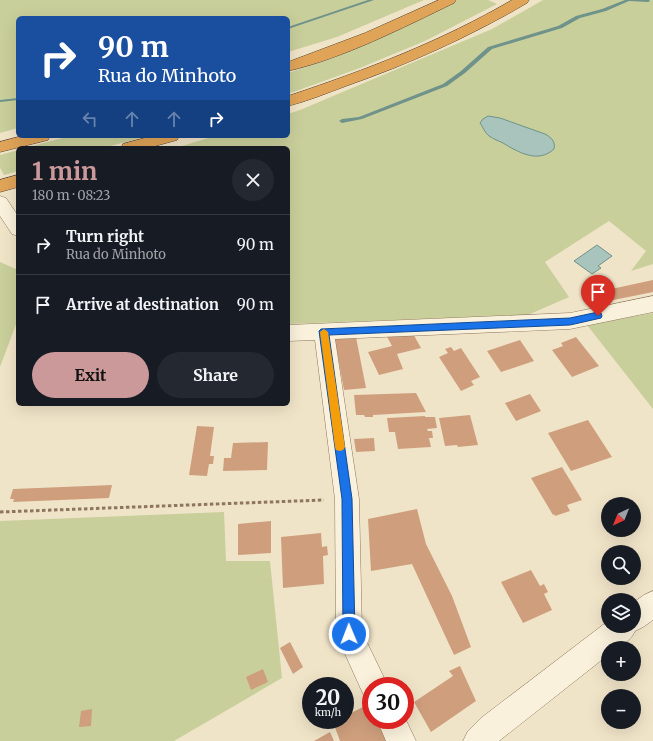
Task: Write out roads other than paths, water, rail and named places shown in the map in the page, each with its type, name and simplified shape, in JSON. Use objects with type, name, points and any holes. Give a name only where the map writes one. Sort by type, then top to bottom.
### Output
[{"type":"highway","points":[[290,66],[327,55],[367,39],[449,0]]},
{"type":"highway","points":[[290,100],[340,83],[452,38],[522,0]]},
{"type":"highway","points":[[0,146],[34,138]]},
{"type":"highway","points":[[137,146],[164,138]]},
{"type":"street","points":[[0,202],[16,227]]},
{"type":"street","points":[[290,333],[570,321],[653,304]]},
{"type":"street","points":[[324,331],[347,499],[349,634],[370,677]]},
{"type":"street","points":[[641,613],[653,604]]},
{"type":"street","points":[[478,741],[492,728],[615,633]]},
{"type":"street","points":[[395,729],[401,741]]},
{"type":"water","points":[[488,116],[500,118],[545,134],[552,140],[554,149],[541,156],[528,155],[515,150],[492,138],[486,133],[480,123]]},
{"type":"water","points":[[597,245],[612,256],[598,266],[601,268],[592,274],[574,261]]},
{"type":"waterway","points":[[290,27],[372,0]]},
{"type":"waterway","points":[[342,121],[360,118],[445,85],[463,72],[490,48],[560,27],[578,17],[604,10],[629,0],[648,1]]},
{"type":"waterway","points":[[0,101],[16,99]]}]
